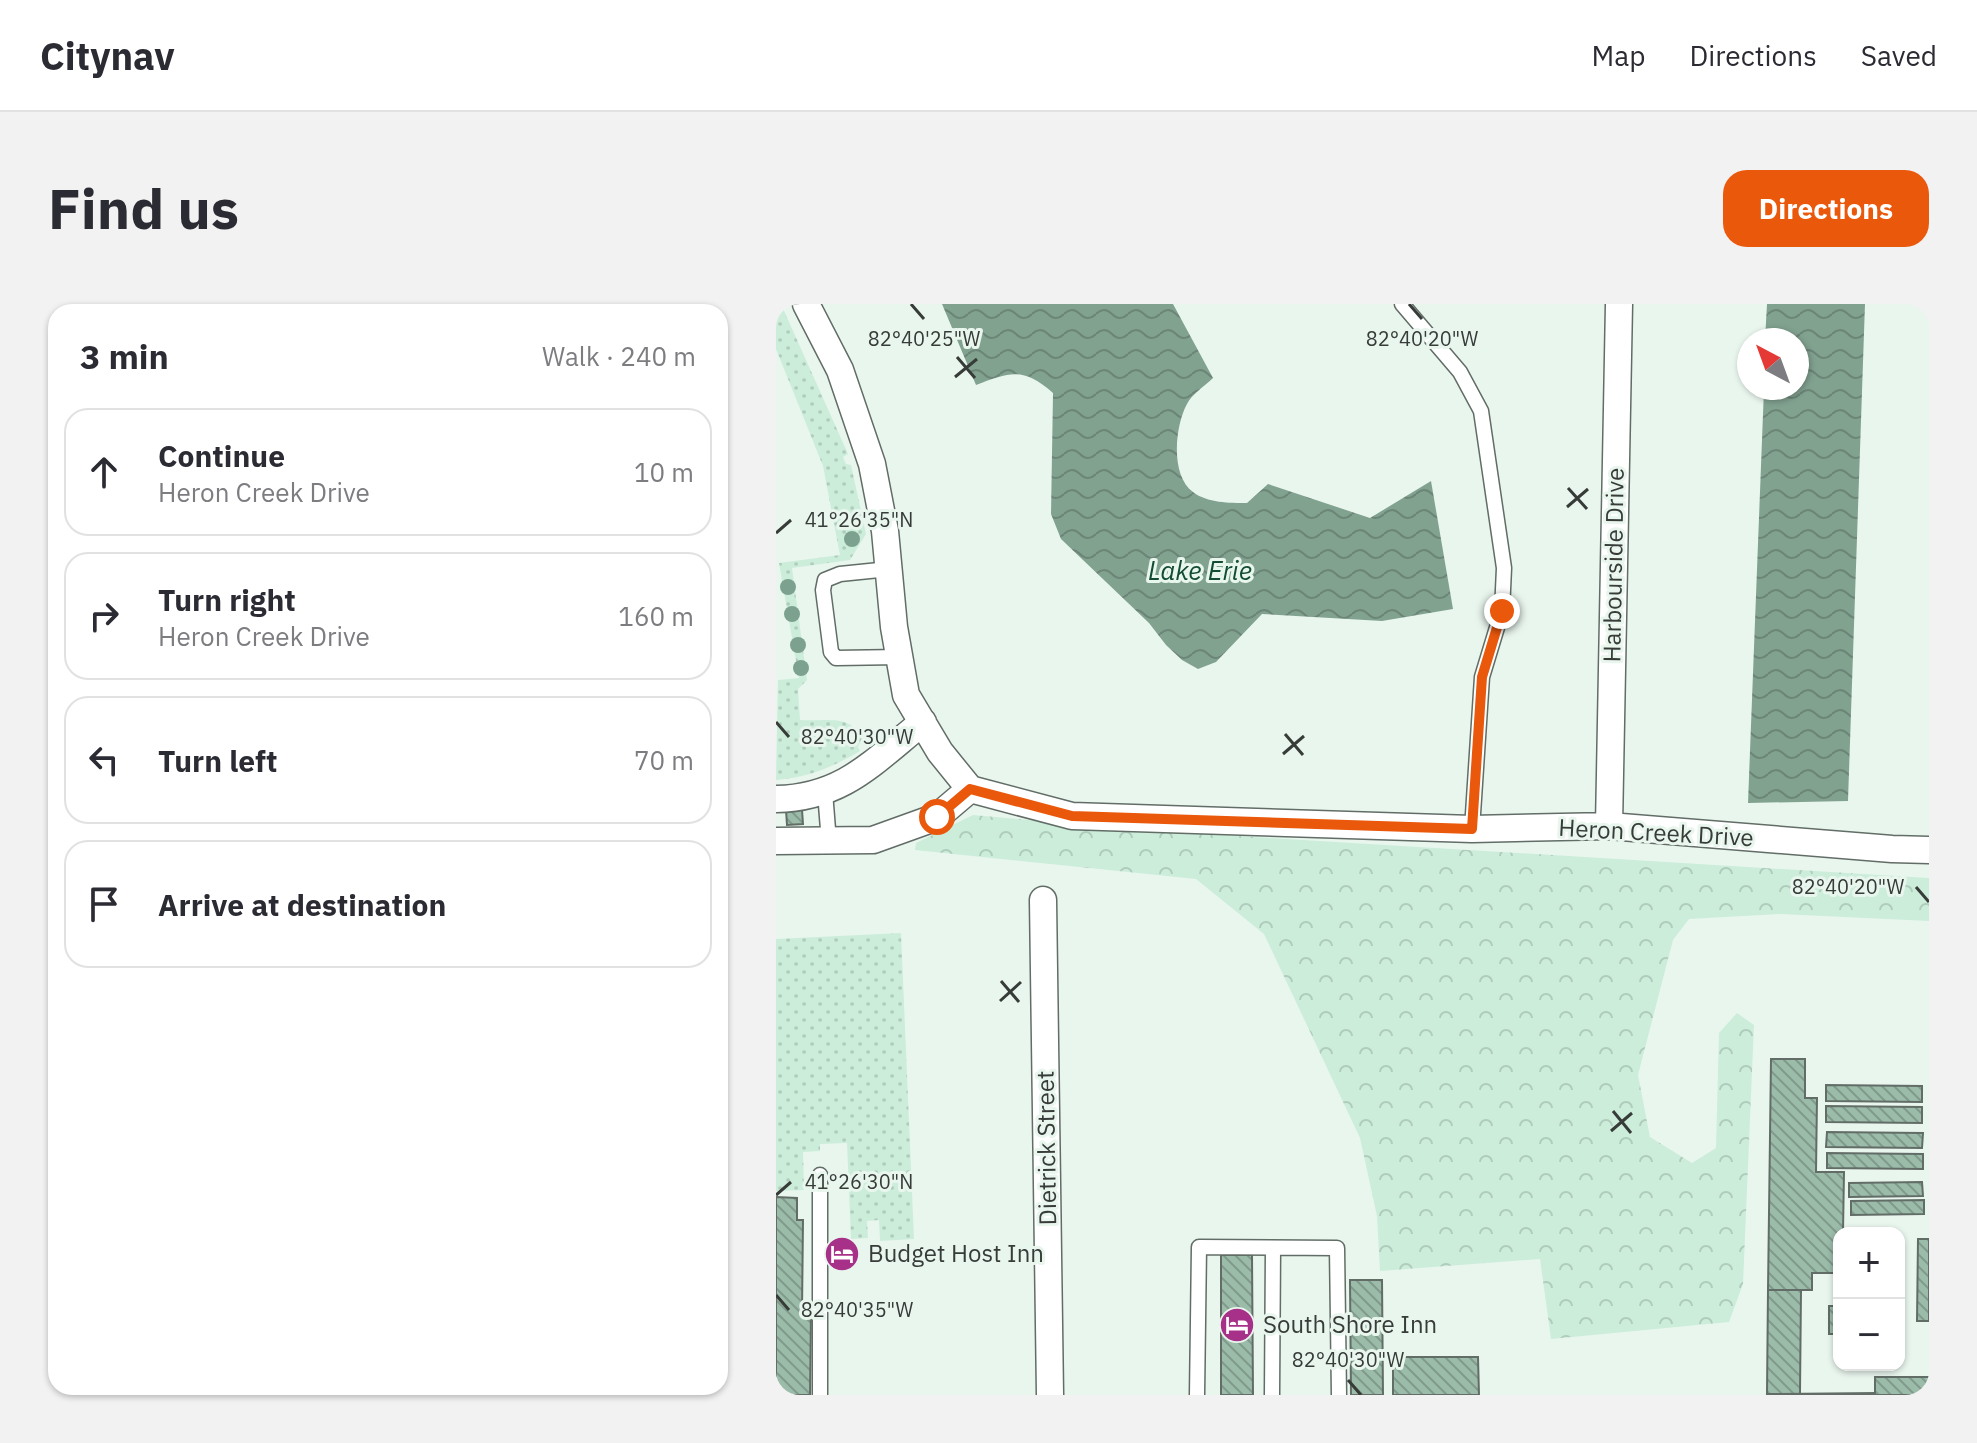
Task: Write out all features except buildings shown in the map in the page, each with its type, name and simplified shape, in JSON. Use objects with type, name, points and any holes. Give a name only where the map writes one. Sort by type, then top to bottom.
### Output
[{"type":"street","points":[[776,841],[873,840],[937,817],[970,789],[940,752],[906,695],[885,531],[872,464],[840,370],[806,304]]},
{"type":"street","name":"Harbourside Drive","points":[[1609,826],[1619,304]]},
{"type":"street","points":[[776,799],[801,798],[825,792],[850,780],[923,722]]},
{"type":"street","name":"Heron Creek Drive","points":[[970,789],[1072,816],[1472,829],[1609,826],[1929,850]]},
{"type":"street","name":"Dietrick Street","points":[[1043,900],[1050,1395]]},
{"type":"lane","points":[[1402,304],[1460,372],[1481,411],[1504,568],[1502,611],[1482,677],[1472,829]]},
{"type":"lane","points":[[889,569],[840,574],[825,580],[823,590],[831,652],[836,658],[900,657]]},
{"type":"lane","points":[[825,792],[829,842]]},
{"type":"lane","points":[[820,1175],[820,1395]]},
{"type":"lane","points":[[1197,1395],[1199,1247],[1337,1248],[1339,1395]]},
{"type":"lane","points":[[1272,1395],[1273,1248]]},
{"type":"green space","points":[[776,304],[781,304],[848,454],[843,457],[846,464],[851,465],[866,534],[850,560],[792,568],[807,680],[798,689],[800,720],[836,720],[851,725],[862,739],[858,747],[860,751],[820,771],[776,780],[778,680],[799,678],[779,563],[840,555],[823,466],[776,349]]},
{"type":"green space","points":[[973,815],[1140,830],[1929,878],[1929,921],[1780,914],[1689,919],[1673,940],[1638,1075],[1650,1137],[1692,1163],[1716,1148],[1719,1033],[1737,1013],[1754,1025],[1743,1284],[1729,1322],[1551,1339],[1540,1259],[1380,1271],[1377,1216],[1360,1138],[1264,934],[1196,879],[915,850],[916,843]]},
{"type":"green space","points":[[901,933],[914,1239],[880,1241],[879,1220],[867,1221],[868,1238],[851,1239],[847,1143],[820,1144],[820,1151],[803,1152],[804,1190],[776,1191],[776,939]]},
{"type":"water","name":"Lake Erie","points":[[942,304],[1173,304],[1213,378],[1189,400],[1180,425],[1178,462],[1186,484],[1193,492],[1219,502],[1247,503],[1268,484],[1370,518],[1431,481],[1453,609],[1382,621],[1262,614],[1216,662],[1198,669],[1182,660],[1149,623],[1061,539],[1051,514],[1053,393],[1033,379],[1016,374],[976,385]]},
{"type":"water","points":[[1767,304],[1865,304],[1848,801],[1748,803],[1764,400],[1809,400],[1809,328],[1766,328]]},
{"type":"place","name":"Budget Host Inn","points":[[842,1254]]},
{"type":"place","name":"South Shore Inn","points":[[1237,1325]]},
{"type":"route","points":[[937,817],[970,789],[1072,816],[1472,829],[1482,677],[1502,611]]}]
